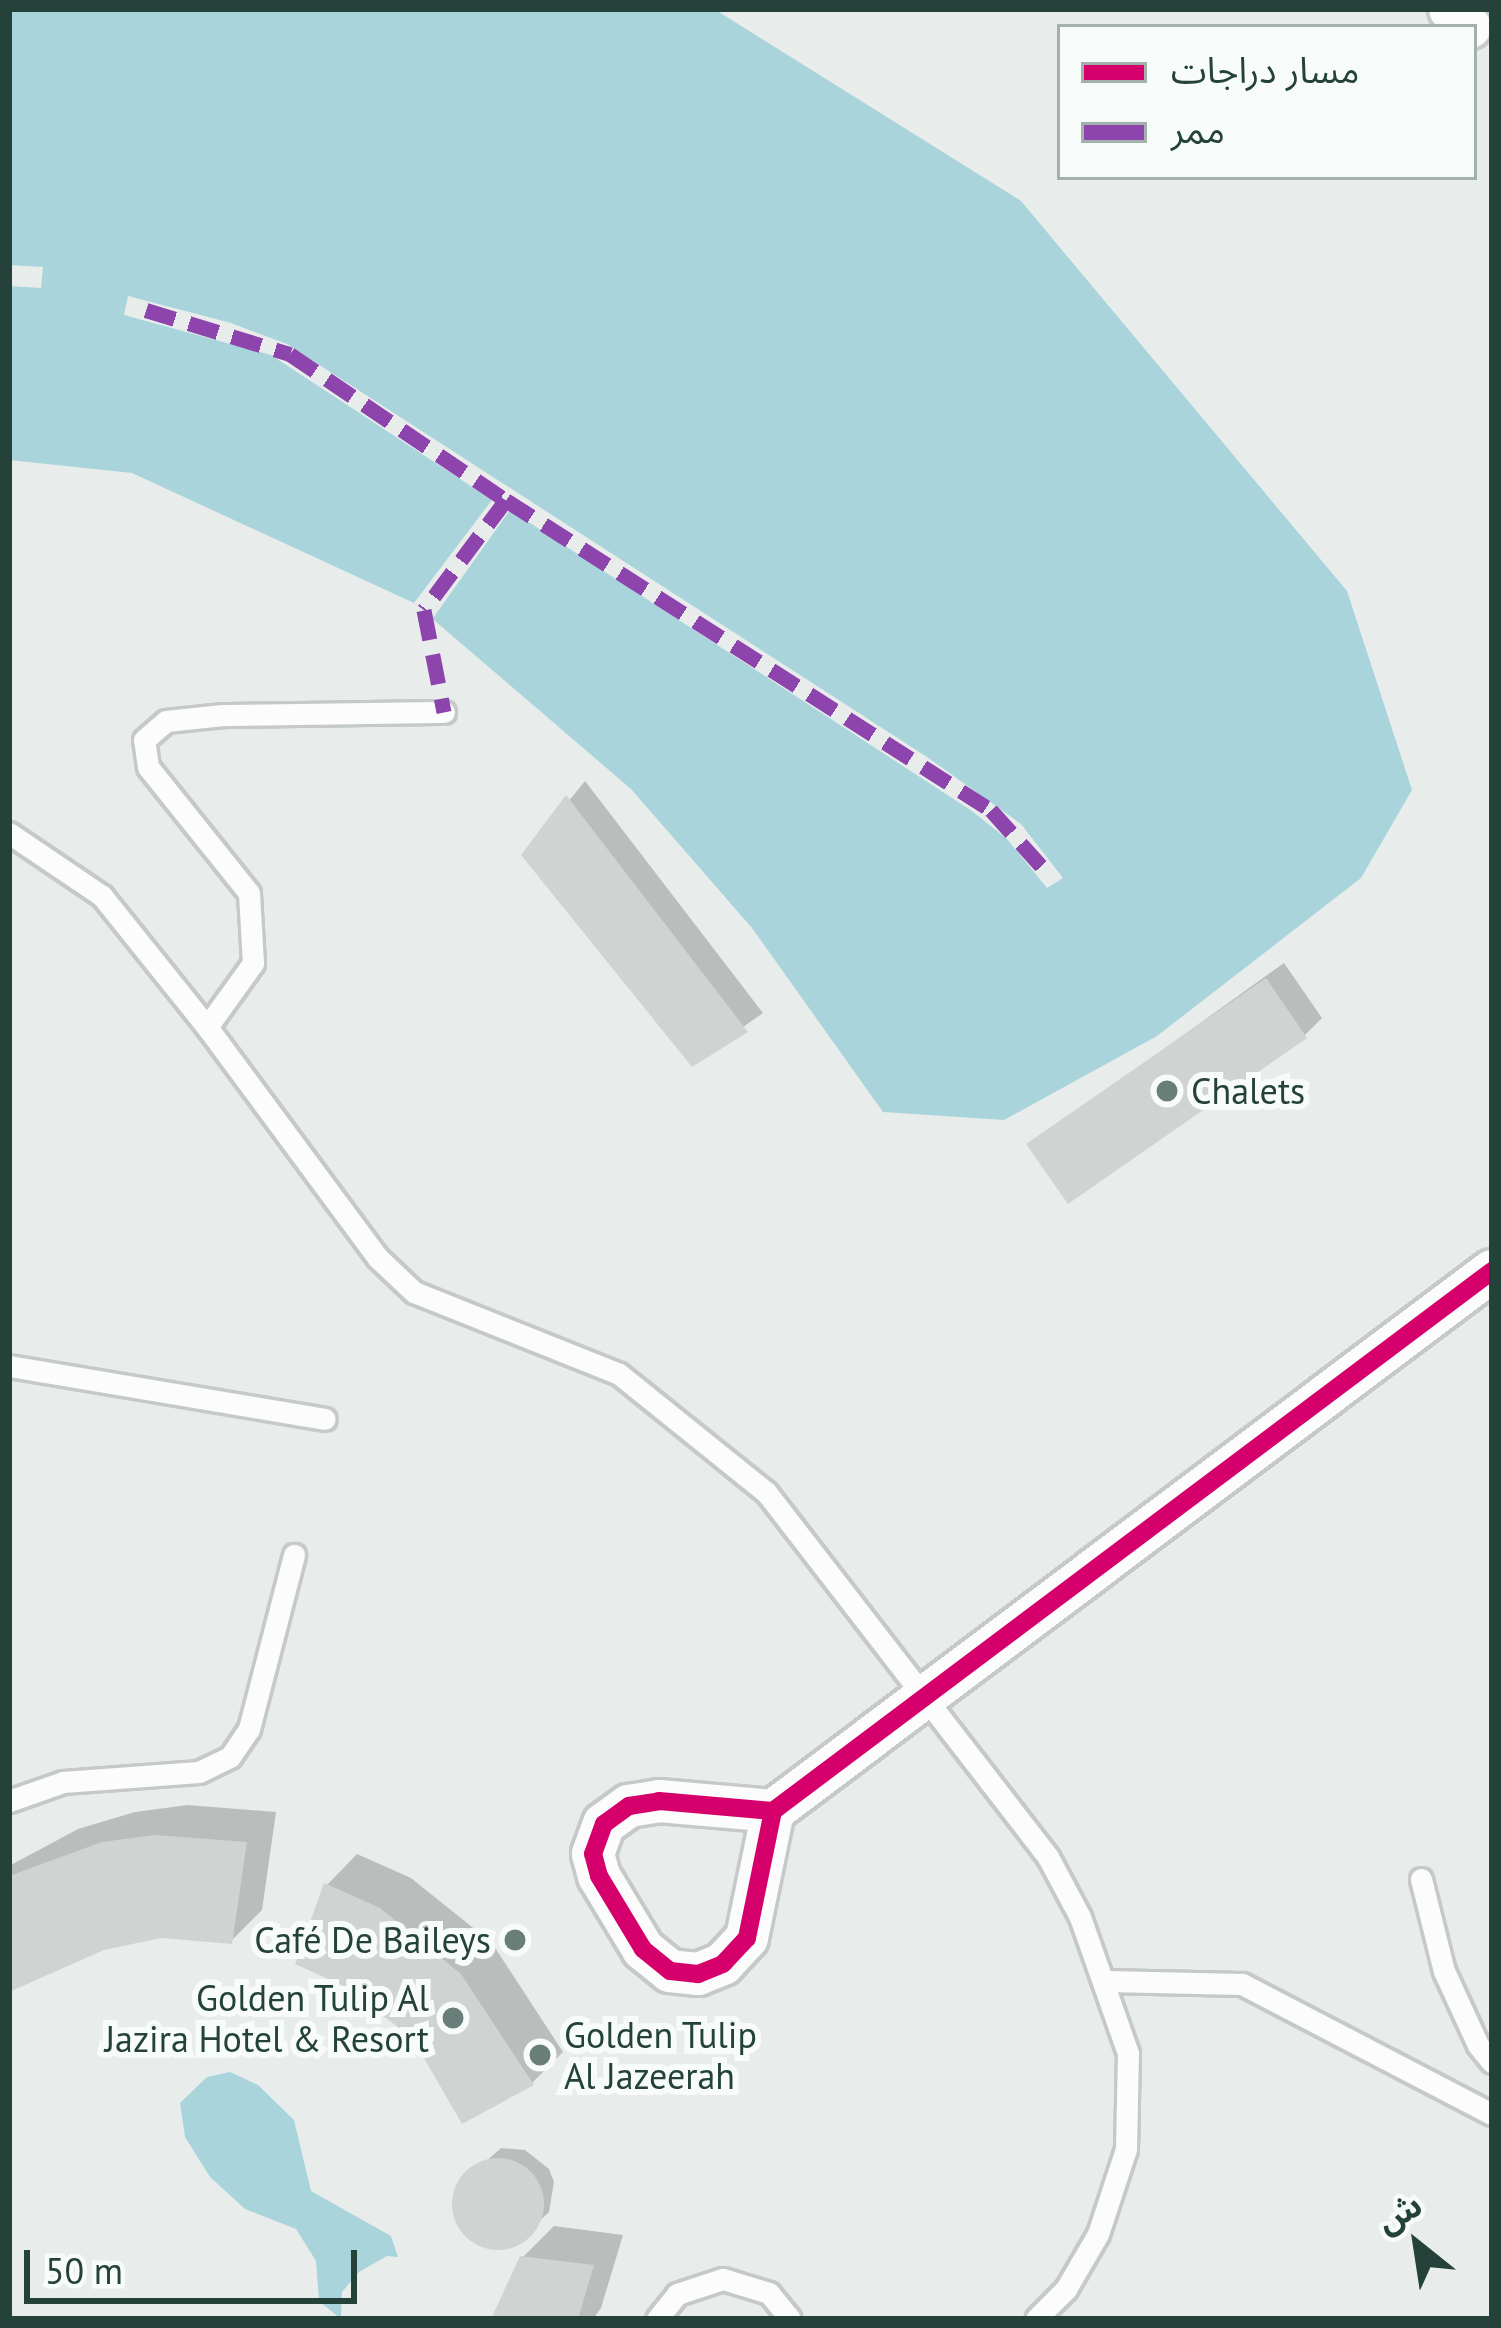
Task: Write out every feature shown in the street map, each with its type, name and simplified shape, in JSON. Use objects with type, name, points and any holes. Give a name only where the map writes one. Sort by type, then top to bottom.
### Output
[{"type":"street","points":[[773,1810],[747,1938],[723,1964],[698,1973],[670,1971],[643,1949],[599,1876],[593,1854],[604,1824],[629,1806],[659,1802],[773,1810],[1492,1271]]},
{"type":"lane","points":[[207,1027],[254,963],[249,893],[167,795],[148,767],[144,740],[166,721],[223,715],[444,712]]},
{"type":"lane","points":[[9,833],[102,896],[207,1027],[378,1258],[414,1292],[619,1374],[766,1492],[1048,1857],[1106,1981],[1128,2053],[1126,2149],[1097,2234],[1066,2289],[1036,2319]]},
{"type":"lane","points":[[9,1366],[325,1419]]},
{"type":"lane","points":[[9,1801],[64,1782],[199,1772],[230,1756],[249,1729],[294,1555]]},
{"type":"lane","points":[[1421,1879],[1444,1971],[1478,2045],[1492,2062]]},
{"type":"lane","points":[[1106,1981],[1242,1984],[1492,2114]]},
{"type":"lane","points":[[657,2319],[677,2294],[723,2279],[769,2293],[790,2319]]},
{"type":"water","points":[[9,9],[714,9],[1021,201],[1347,591],[1412,790],[1361,878],[1157,1036],[1004,1120],[883,1112],[752,928],[631,789],[414,603],[132,473],[9,460]]},
{"type":"water","points":[[230,2072],[258,2085],[294,2120],[311,2191],[391,2236],[398,2257],[387,2256],[359,2272],[342,2292],[341,2319],[319,2301],[316,2261],[296,2229],[245,2209],[210,2177],[185,2137],[180,2103],[207,2077]]},
{"type":"pier","points":[[9,265],[43,267],[41,288],[9,286]]},
{"type":"pier","points":[[128,296],[231,323],[287,344],[927,757],[1021,824],[1063,878],[1047,888],[1007,839],[972,811],[510,510],[433,618],[414,603],[492,500],[271,355],[124,315]]},
{"type":"building","points":[[566,795],[748,1032],[692,1067],[521,855]]},
{"type":"building","name":"Chalets","points":[[1266,978],[1307,1038],[1068,1204],[1026,1144]]},
{"type":"building","points":[[155,1835],[247,1842],[232,1944],[161,1938],[104,1950],[9,1992],[9,1876],[102,1842]]},
{"type":"building","points":[[324,1883],[380,1908],[461,1974],[534,2085],[462,2124],[413,2039],[346,1987],[295,1964]]},
{"type":"building","points":[[498,2158],[516,2161],[531,2171],[541,2186],[541,2222],[531,2237],[516,2247],[498,2250],[480,2247],[465,2237],[455,2222],[452,2204],[455,2186],[465,2171],[480,2161]]},
{"type":"building","points":[[520,2256],[594,2265],[578,2319],[491,2319]]},
{"type":"marked path","points":[[146,310],[290,354],[506,500],[424,610],[444,712]]},
{"type":"marked path","points":[[506,500],[991,810],[1043,868]]},
{"type":"cycle path","points":[[773,1811],[747,1938],[723,1964],[698,1974],[670,1971],[643,1949],[599,1876],[593,1854],[604,1824],[629,1806],[659,1801],[773,1811],[1492,1271]]},
{"type":"place","name":"Chalets","points":[[1167,1091]]},
{"type":"place","name":"Café De Baileys","points":[[515,1940]]},
{"type":"place","name":"Golden Tulip Al Jazira Hotel & Resort","points":[[453,2018]]},
{"type":"place","name":"Golden Tulip Al Jazeerah","points":[[540,2055]]}]
